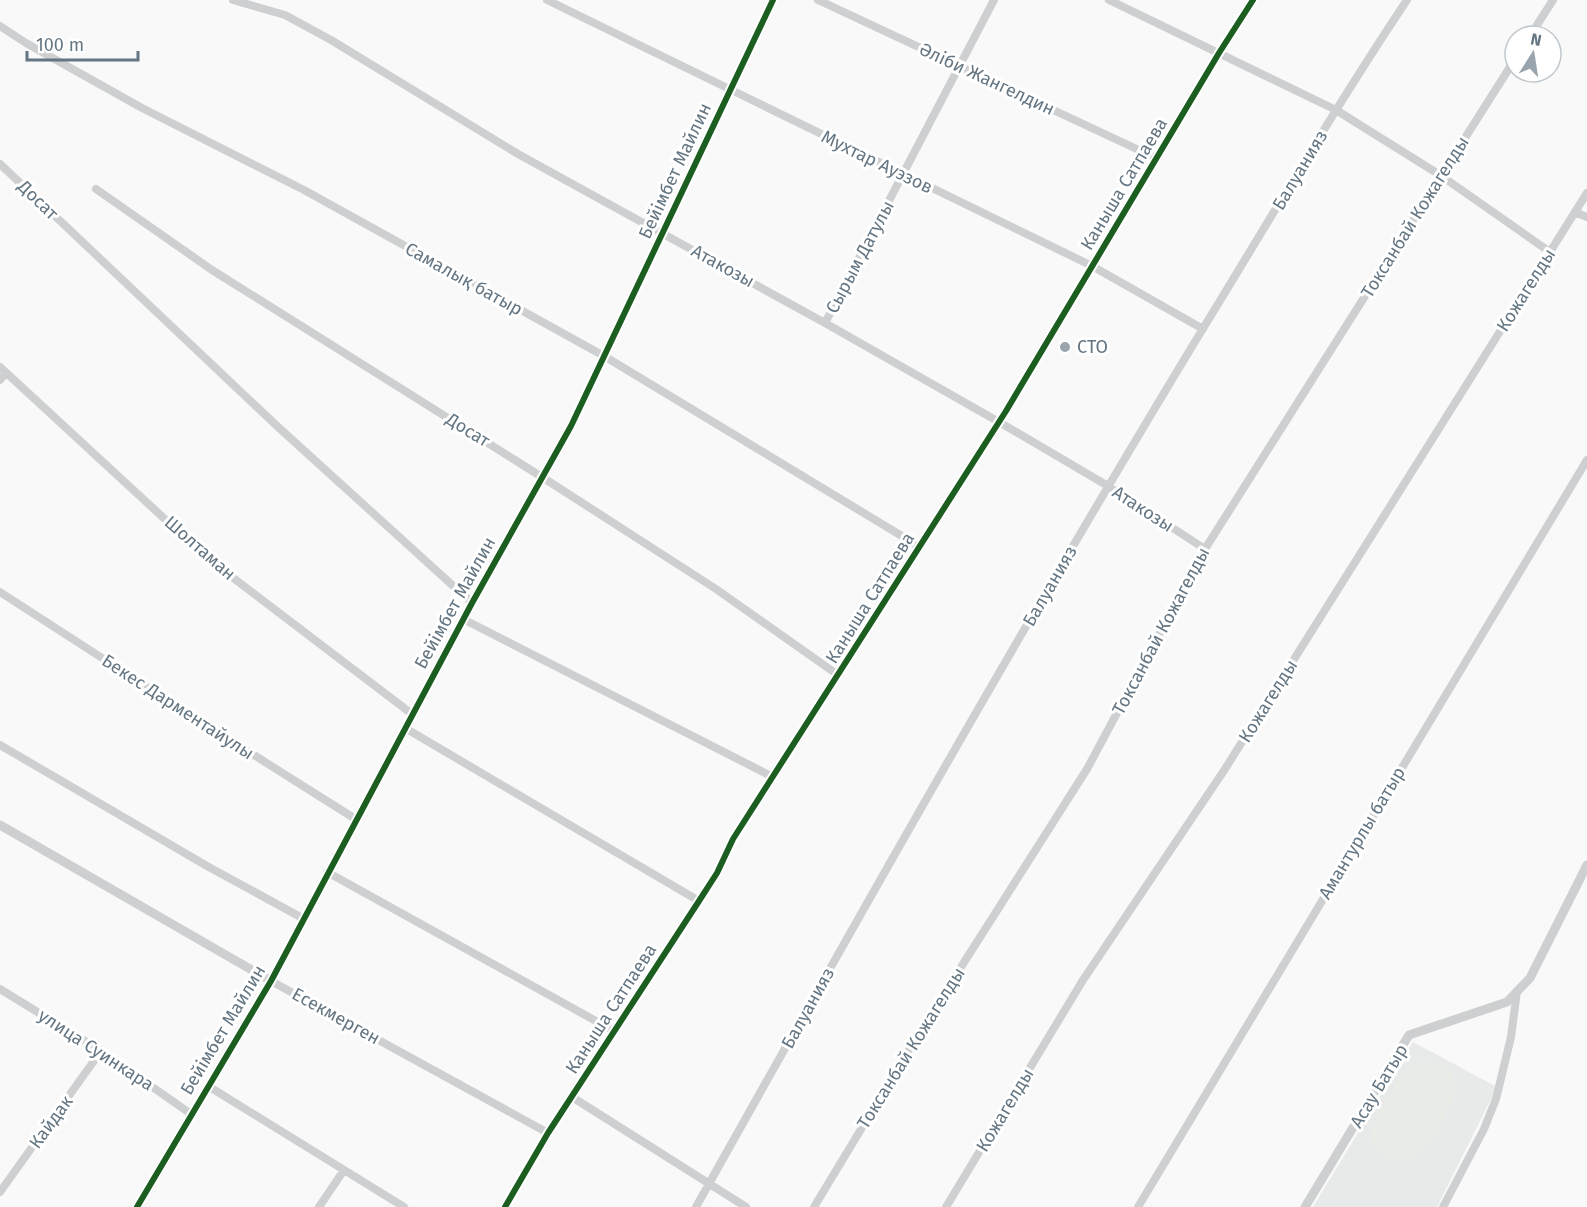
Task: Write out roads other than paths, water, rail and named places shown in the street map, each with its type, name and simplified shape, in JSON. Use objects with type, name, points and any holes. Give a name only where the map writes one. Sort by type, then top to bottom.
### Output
[{"type":"street","name":"Атакозы","points":[[233,0],[285,15],[331,40],[518,154],[662,232],[999,422],[1108,486],[1205,549]]},
{"type":"street","name":"Мухтар Ауэзов","points":[[547,0],[1092,266],[1203,329]]},
{"type":"street","name":"Бейімбет Майлин","points":[[137,1207],[271,981],[463,619],[571,426],[773,0]]},
{"type":"street","name":"Әліби Жангелдин","points":[[818,0],[1156,158]]},
{"type":"street","name":"Сырым Датулы","points":[[825,323],[994,0]]},
{"type":"street","points":[[1111,0],[1336,110],[1440,175],[1550,252]]},
{"type":"street","name":"Каныша Сатпаева","points":[[505,1207],[548,1133],[717,873],[733,839],[999,422],[1253,0]]},
{"type":"street","name":"Балуанияз","points":[[696,1207],[906,833],[1108,486],[1336,110],[1407,0]]},
{"type":"street","points":[[1538,24],[1553,0]]},
{"type":"street","name":"Самалық батыр","points":[[0,26],[142,108],[304,190],[604,356],[920,546]]},
{"type":"street","name":"Токсанбай Кожагелды","points":[[814,1207],[921,1030],[1087,769],[1205,549],[1503,78]]},
{"type":"street","name":"Досат","points":[[0,164],[278,426],[472,603]]},
{"type":"street","name":"Досат","points":[[96,189],[212,270],[716,589],[838,675]]},
{"type":"street","name":"Кожагелды","points":[[946,1207],[1083,980],[1225,769],[1587,194]]},
{"type":"street","points":[[1575,212],[1587,217]]},
{"type":"street","name":"Шолтаман","points":[[0,367],[207,558],[412,714]]},
{"type":"street","points":[[0,380],[6,373]]},
{"type":"street","name":"Амантурлы батыр","points":[[1138,1207],[1587,460]]},
{"type":"street","name":"Бекес Дарментайулы","points":[[0,592],[357,820]]},
{"type":"street","points":[[463,619],[773,777]]},
{"type":"street","points":[[405,728],[699,901]]},
{"type":"street","points":[[0,745],[207,866],[303,919]]},
{"type":"street","name":"Eсекмерген","points":[[0,825],[271,981],[548,1133]]},
{"type":"street","name":"Асау Батыр","points":[[1305,1207],[1409,1035],[1507,1002],[1530,978],[1587,865]]},
{"type":"street","points":[[327,872],[614,1031]]},
{"type":"street","name":"улица Суинкара","points":[[0,989],[101,1051],[191,1114]]},
{"type":"street","name":"Асау Батыр","points":[[1443,1207],[1484,1129],[1496,1099],[1511,1037],[1518,991]]},
{"type":"street","name":"Кайдак","points":[[0,1192],[101,1051]]},
{"type":"street","points":[[208,1086],[404,1207]]},
{"type":"street","points":[[572,1097],[746,1207]]},
{"type":"street","points":[[319,1207],[344,1170]]},
{"type":"place","name":"CTO","points":[[1065,347]]}]
